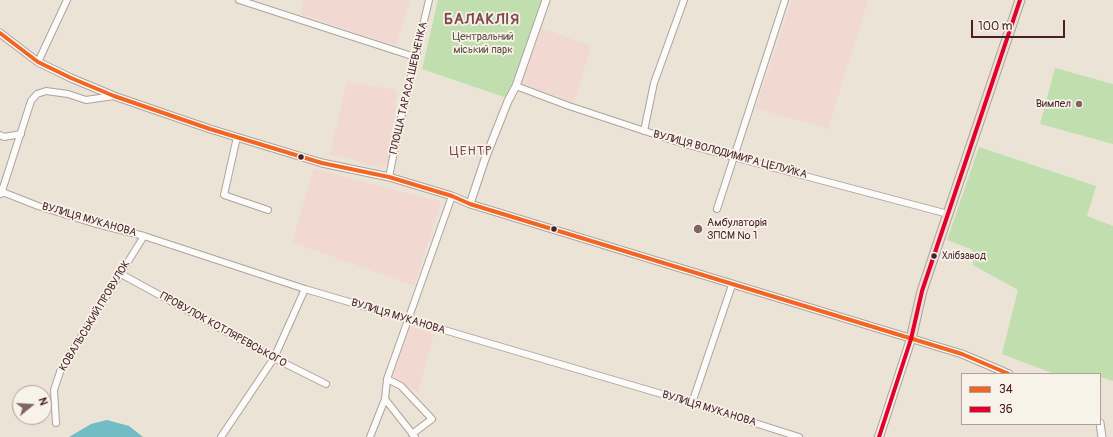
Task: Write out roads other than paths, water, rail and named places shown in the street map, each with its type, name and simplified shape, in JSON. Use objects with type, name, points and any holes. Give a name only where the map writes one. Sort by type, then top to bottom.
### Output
[{"type":"main road","points":[[879,437],[911,339],[922,291],[1020,0]]},
{"type":"street","points":[[38,62],[67,0]]},
{"type":"street","points":[[239,0],[415,57]]},
{"type":"street","name":"ПЛОЩА ТАРАСА ШЕВЧЕНКА","points":[[389,177],[429,0]]},
{"type":"street","points":[[470,204],[485,159],[508,100],[516,86],[546,0]]},
{"type":"street","points":[[644,131],[654,83],[684,0]]},
{"type":"street","points":[[717,209],[785,0]]},
{"type":"street","points":[[0,33],[38,62],[114,96],[237,137],[322,163],[389,177],[452,196],[470,204],[732,285],[962,354],[1007,373]]},
{"type":"street","name":"ВУЛИЦЯ ВОЛОДИМИРА ЦЕЛУЙКА","points":[[516,86],[644,131],[948,214]]},
{"type":"street","points":[[0,193],[31,101],[37,94],[46,91],[68,94],[86,100],[114,96]]},
{"type":"street","points":[[0,135],[4,137],[21,134]]},
{"type":"street","points":[[237,137],[224,195],[268,210]]},
{"type":"street","name":"ВУЛИЦЯ МУКАНОВА","points":[[0,193],[93,223],[144,236],[305,289],[692,403],[799,437]]},
{"type":"street","points":[[370,437],[385,399],[387,379],[452,196]]},
{"type":"street","name":"КОВАЛЬСЬКИЙ ПРОВУЛОК","points":[[56,423],[54,390],[61,369],[144,236]]},
{"type":"street","name":"ПРОВУЛОК КОТЛЯРЕВСЬКОГО","points":[[121,274],[274,358],[326,384]]},
{"type":"street","points":[[692,403],[732,285]]},
{"type":"street","points":[[221,437],[274,358],[305,289]]},
{"type":"street","points":[[385,399],[414,436],[432,419],[401,386],[387,379]]},
{"type":"street","points":[[1100,425],[1102,437]]},
{"type":"water","points":[[107,420],[129,426],[143,437],[69,437],[91,424]]},
{"type":"place","name":"Вимпел","points":[[1079,104]]},
{"type":"place","name":"Амбулаторія ЗПСМ № 1","points":[[698,229]]},
{"type":"place","name":"Хлібзавод","points":[[934,256]]},
{"type":"district","name":"БАЛАКЛІЯ","points":[[482,20]]},
{"type":"district","name":"ЦЕНТР","points":[[471,152]]},
{"type":"park label","name":"Центральний міський парк","points":[[483,43]]}]
